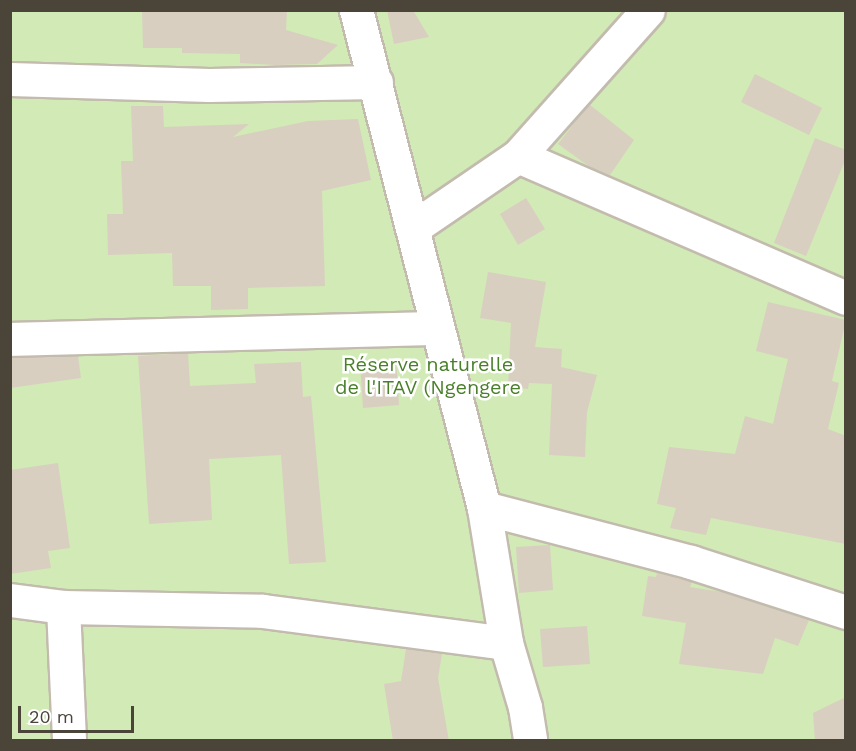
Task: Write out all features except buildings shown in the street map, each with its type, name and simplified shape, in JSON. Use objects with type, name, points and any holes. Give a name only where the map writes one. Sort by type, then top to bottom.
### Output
[{"type":"street","points":[[356,10],[414,228],[435,328],[484,508],[506,643],[525,707],[530,741]]},
{"type":"street","points":[[414,228],[518,156],[648,10]]},
{"type":"street","points":[[10,79],[208,86],[376,82]]},
{"type":"street","points":[[518,156],[846,298]]},
{"type":"street","points":[[10,339],[435,328]]},
{"type":"street","points":[[484,508],[691,562],[846,612]]},
{"type":"street","points":[[10,600],[63,607],[263,611],[506,643]]},
{"type":"street","points":[[63,607],[69,741]]},
{"type":"green space","name":"Réserve naturelle de l'ITAV (Ngengere","points":[[11,11],[845,11],[845,740],[11,740]]}]
